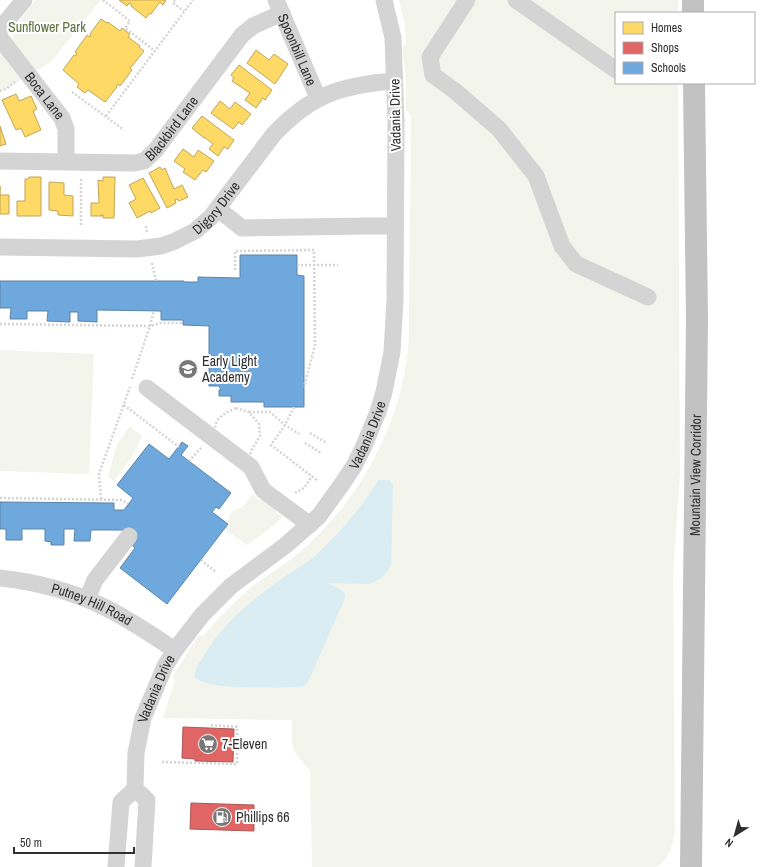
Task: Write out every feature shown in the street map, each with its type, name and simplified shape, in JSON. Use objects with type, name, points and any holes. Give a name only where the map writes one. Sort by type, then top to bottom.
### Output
[{"type":"highway","points":[[693,0],[693,12]]},
{"type":"highway","name":"Mountain View Corridor","points":[[691,867],[696,328],[694,84]]},
{"type":"street","points":[[0,29],[24,0]]},
{"type":"street","name":"Vadania Drive","points":[[135,788],[136,753],[143,718],[165,666],[175,650],[202,615],[231,586],[310,525],[327,505],[354,466],[370,431],[384,392],[390,365],[393,332],[396,122],[392,38],[384,0]]},
{"type":"street","points":[[467,0],[430,57],[433,75],[455,91],[499,129],[536,176],[562,246],[576,264],[648,297]]},
{"type":"street","points":[[516,0],[615,69]]},
{"type":"street","name":"Spoonbill Lane","points":[[279,7],[318,98]]},
{"type":"street","name":"Blackbird Lane","points":[[0,162],[135,163],[144,161],[155,151],[242,35],[279,7]]},
{"type":"street","name":"Boca Lane","points":[[0,38],[62,118],[74,162]]},
{"type":"street","name":"Digory Drive","points":[[0,247],[137,250],[174,242],[203,225],[218,208],[274,134],[296,113],[318,98],[334,92],[356,86],[394,82]]},
{"type":"street","points":[[218,208],[242,228],[394,226]]},
{"type":"street","points":[[147,388],[251,467],[262,490],[310,525]]},
{"type":"street","points":[[87,599],[95,580],[128,536]]},
{"type":"street","name":"Putney Hill Road","points":[[0,578],[36,584],[87,599],[120,615],[175,650]]},
{"type":"street","points":[[116,867],[121,802],[135,788],[147,800],[144,867]]},
{"type":"path","points":[[103,0],[130,21],[125,28],[155,51]]},
{"type":"path","points":[[175,0],[173,3],[184,11]]},
{"type":"path","points":[[106,116],[193,0]]},
{"type":"path","points":[[72,92],[124,130]]},
{"type":"path","points":[[74,162],[81,225]]},
{"type":"path","points":[[235,270],[236,251],[314,250],[315,345],[304,387]]},
{"type":"path","points":[[150,260],[156,280]]},
{"type":"path","points":[[297,265],[338,265]]},
{"type":"path","points":[[101,499],[99,474],[124,405],[154,311]]},
{"type":"path","points":[[0,324],[150,326],[161,323],[183,323]]},
{"type":"path","points":[[124,405],[179,447]]},
{"type":"path","points":[[294,407],[285,425],[271,445],[318,481]]},
{"type":"path","points":[[219,444],[215,434],[216,423],[225,413],[236,408],[249,412],[270,412],[285,425],[299,434]]},
{"type":"path","points":[[249,412],[259,424],[260,436]]},
{"type":"path","points":[[310,433],[327,443]]},
{"type":"path","points":[[305,443],[321,453]]},
{"type":"path","points":[[0,498],[101,499],[122,500],[128,504]]},
{"type":"path","points":[[201,560],[216,572]]},
{"type":"path","points":[[162,762],[237,764],[237,727],[209,725]]},
{"type":"green space","name":"Sunflower Park","points":[[35,0],[101,0],[51,62],[6,89],[0,91],[0,47],[17,31],[18,23]]},
{"type":"green space","points":[[399,0],[678,0],[678,12],[615,12],[615,84],[678,84],[680,473],[673,573],[675,833],[667,857],[656,867],[312,867],[310,771],[296,754],[292,746],[292,720],[163,718],[175,681],[173,676],[198,636],[204,635],[240,597],[265,577],[290,560],[323,530],[359,484],[374,459],[387,432],[404,377],[409,340],[411,115],[406,110],[406,77],[402,48],[406,43],[405,26]]},
{"type":"green space","points":[[0,350],[94,354],[89,474],[0,471]]},
{"type":"green space","points":[[130,426],[142,436],[130,459],[114,481],[108,477],[117,444]]},
{"type":"green space","points":[[253,494],[259,500],[263,498],[283,517],[247,545],[224,529],[228,524],[229,516],[233,511],[242,507]]},
{"type":"shaded area","points":[[378,480],[390,480],[393,485],[391,566],[381,579],[369,584],[328,583],[338,588],[345,594],[345,598],[308,682],[304,686],[298,687],[229,687],[203,682],[195,678],[195,672],[199,663],[213,642],[230,621],[261,594],[316,555],[334,538],[365,500]]},
{"type":"building: Homes","points":[[119,0],[166,0],[163,5],[160,2],[146,18],[129,3],[127,6]]},
{"type":"building: Homes","points":[[101,19],[107,23],[108,22],[120,31],[122,28],[130,34],[128,37],[144,51],[131,66],[130,68],[132,70],[120,86],[118,84],[116,86],[117,87],[105,102],[88,90],[85,93],[77,87],[79,84],[63,70],[74,55],[76,56],[77,53],[75,52],[87,35],[90,37],[90,34]]},
{"type":"building: Homes","points":[[256,50],[269,60],[274,54],[288,64],[275,84],[247,63]]},
{"type":"building: Homes","points":[[239,65],[272,90],[265,100],[263,98],[256,108],[245,100],[250,93],[232,81],[234,78],[231,75]]},
{"type":"building: Homes","points":[[16,94],[19,101],[31,96],[37,109],[33,111],[41,130],[25,137],[21,128],[16,130],[2,100]]},
{"type":"building: Homes","points":[[220,101],[230,109],[235,102],[251,114],[242,125],[239,122],[233,129],[211,113]]},
{"type":"building: Homes","points":[[202,116],[234,140],[228,149],[224,147],[218,156],[209,149],[213,144],[192,128]]},
{"type":"building: Homes","points":[[0,126],[6,144],[0,146]]},
{"type":"building: Homes","points":[[183,149],[194,157],[198,150],[214,161],[206,172],[203,170],[195,180],[183,172],[185,169],[174,161]]},
{"type":"building: Homes","points":[[160,167],[162,170],[165,168],[174,189],[182,185],[188,197],[179,201],[177,199],[175,200],[176,203],[167,208],[149,173]]},
{"type":"building: Homes","points":[[29,177],[41,177],[41,216],[17,216],[17,201],[25,201],[25,179],[28,179]]},
{"type":"building: Homes","points":[[103,177],[115,177],[114,218],[103,218],[102,214],[102,216],[91,216],[91,203],[99,203],[98,180],[103,181]]},
{"type":"building: Homes","points":[[143,178],[160,208],[151,213],[150,211],[137,218],[129,203],[136,199],[129,185]]},
{"type":"building: Homes","points":[[49,182],[64,183],[64,195],[73,196],[73,216],[58,215],[58,211],[49,210]]},
{"type":"building: Homes","points":[[0,195],[9,195],[9,214],[0,214]]},
{"type":"building: Shops","name":"7-Eleven","points":[[183,727],[234,729],[233,762],[195,761],[195,759],[182,758]]},
{"type":"building: Shops","name":"Phillips 66","points":[[191,803],[254,805],[254,831],[190,829]]},
{"type":"building: Schools","name":"Early Light Academy","points":[[240,255],[297,255],[297,275],[304,276],[304,407],[264,407],[264,402],[231,402],[231,396],[219,396],[219,390],[221,390],[219,386],[209,386],[209,326],[183,325],[183,320],[161,320],[161,311],[97,310],[97,322],[78,321],[78,312],[70,312],[70,322],[47,321],[48,311],[27,311],[27,319],[10,319],[11,308],[0,308],[0,281],[198,282],[198,277],[240,278]]},
{"type":"building: Schools","points":[[182,442],[188,446],[181,455],[231,493],[219,509],[216,507],[212,512],[228,524],[167,604],[120,568],[135,548],[131,544],[134,539],[122,530],[91,530],[90,541],[74,541],[75,529],[64,529],[64,545],[51,545],[51,542],[45,541],[45,529],[22,529],[22,540],[6,540],[6,529],[0,529],[0,502],[114,503],[114,510],[124,510],[133,498],[117,485],[149,444],[169,459]]},
{"type":"place","name":"Early Light Academy","points":[[188,369]]},
{"type":"place","name":"7-Eleven","points":[[208,744]]},
{"type":"place","name":"Phillips 66","points":[[222,817]]}]
